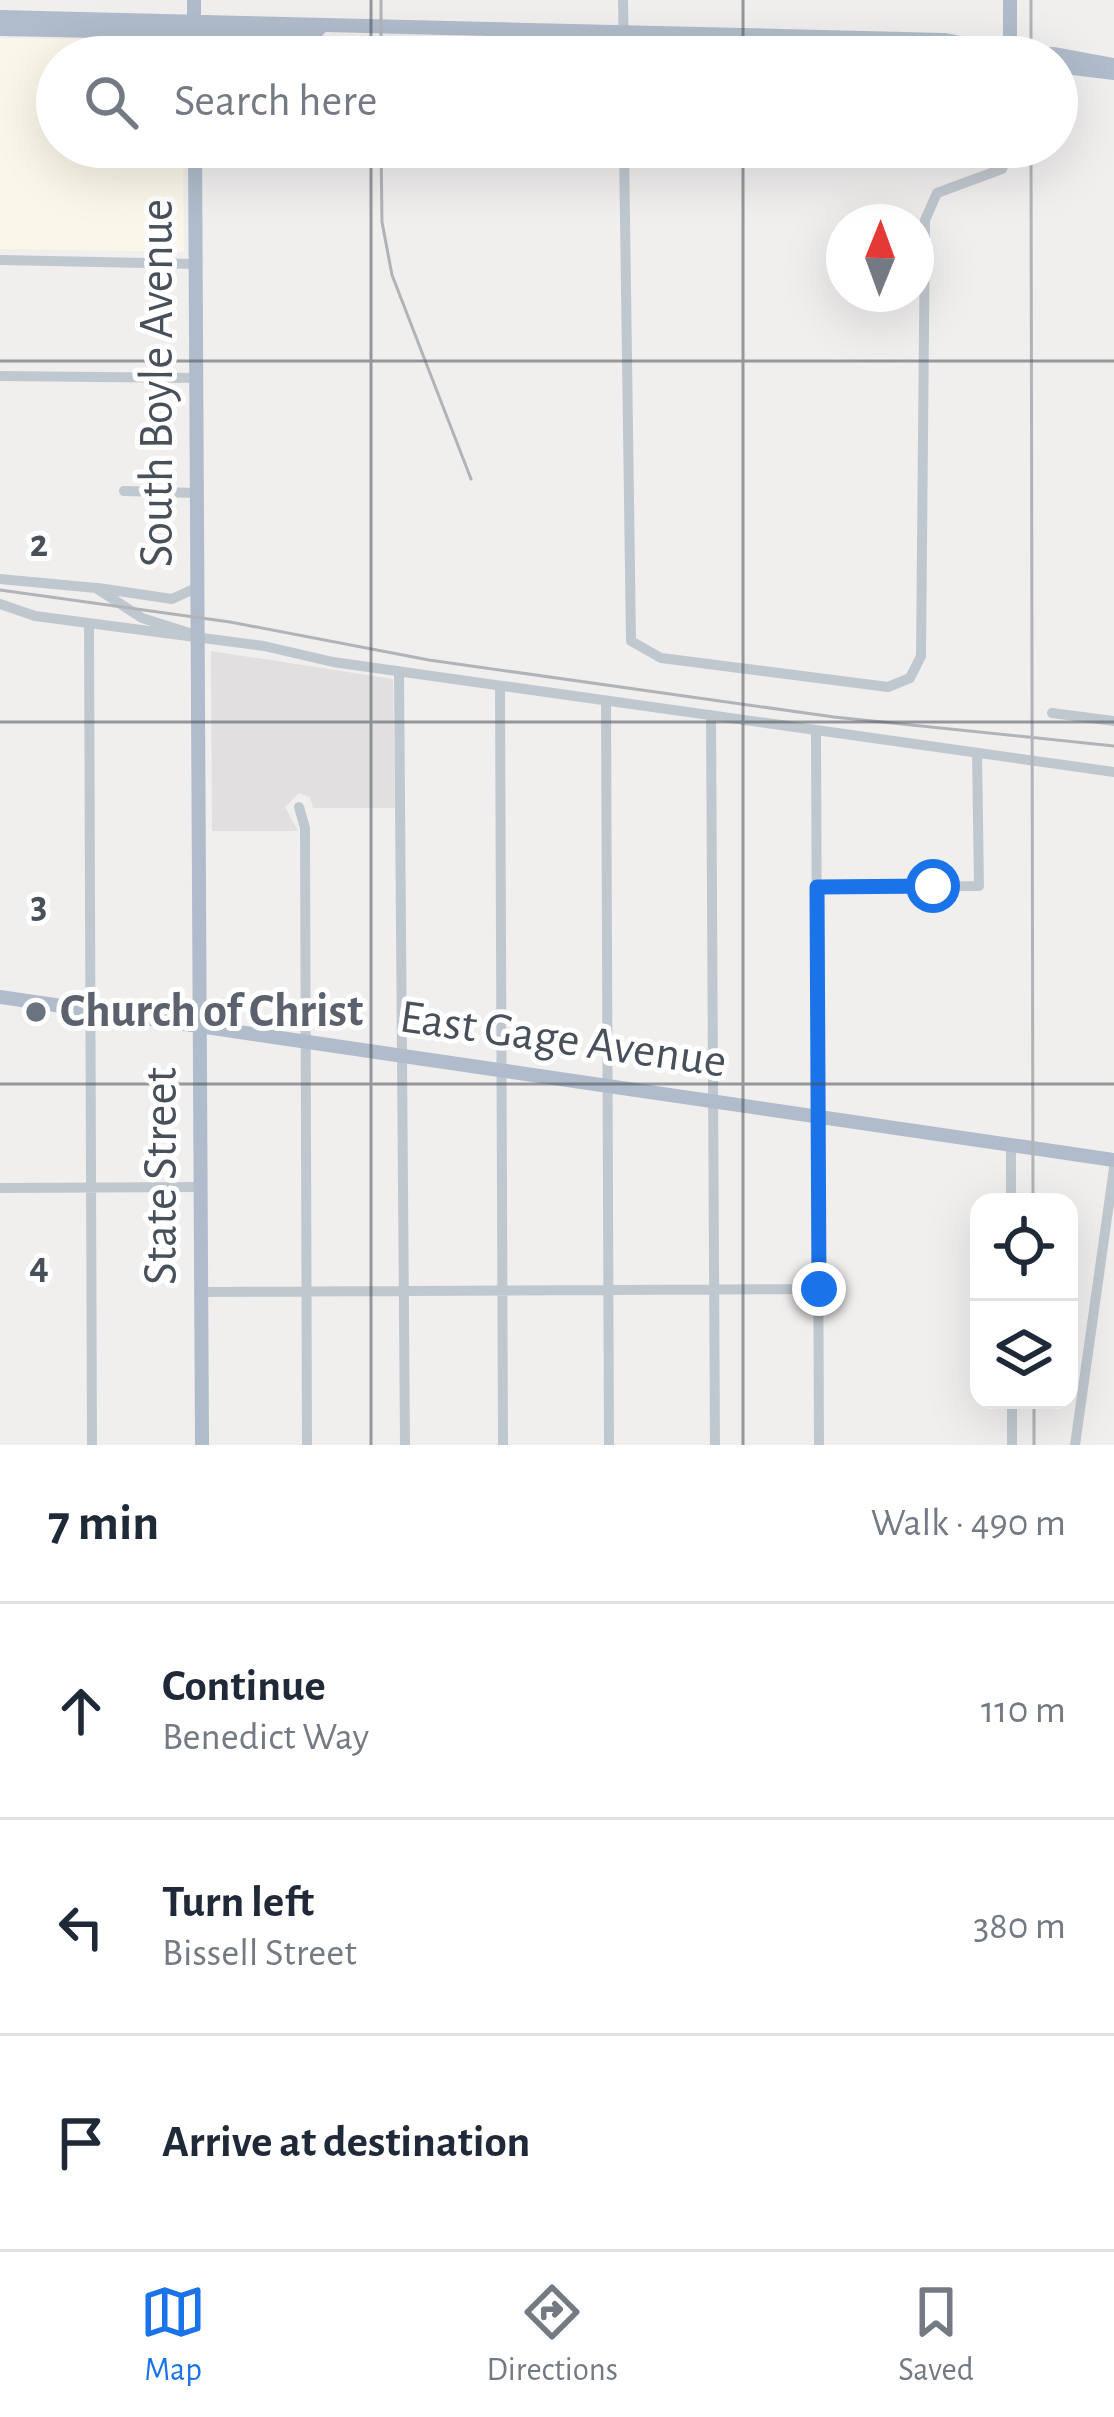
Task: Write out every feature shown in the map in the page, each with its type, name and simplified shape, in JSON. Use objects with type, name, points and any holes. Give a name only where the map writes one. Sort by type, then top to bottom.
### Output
[{"type":"main road","points":[[194,0],[194,36]]},
{"type":"main road","points":[[1009,36],[1010,0]]},
{"type":"main road","points":[[0,17],[313,35],[319,29],[761,36]]},
{"type":"main road","points":[[0,29],[194,27]]},
{"type":"main road","points":[[1078,60],[1114,69]]},
{"type":"main road","points":[[1078,67],[1114,69]]},
{"type":"main road","name":"South Boyle Avenue","points":[[195,168],[199,618]]},
{"type":"main road","name":"State Street","points":[[199,618],[202,1445]]},
{"type":"main road","name":"East Gage Avenue","points":[[0,997],[1114,1164]]},
{"type":"street","points":[[623,0],[623,36]]},
{"type":"street","points":[[624,168],[627,631],[638,650],[661,658],[888,687],[910,678],[922,656],[926,220],[937,193],[1003,168]]},
{"type":"street","points":[[0,260],[196,264]]},
{"type":"street","points":[[0,376],[198,378]]},
{"type":"street","points":[[124,491],[197,493]]},
{"type":"street","points":[[0,579],[172,598],[198,587]]},
{"type":"street","points":[[96,588],[142,618],[199,637]]},
{"type":"street","points":[[0,604],[89,624],[199,637],[399,671],[1114,772]]},
{"type":"street","points":[[89,624],[92,1445]]},
{"type":"street","points":[[399,671],[405,1445]]},
{"type":"street","points":[[500,686],[503,1445]]},
{"type":"street","points":[[606,700],[608,1445]]},
{"type":"street","points":[[1052,713],[1114,721]]},
{"type":"street","points":[[711,715],[715,1445]]},
{"type":"street","points":[[816,730],[819,1445]]},
{"type":"street","points":[[817,887],[979,886],[977,753]]},
{"type":"street","points":[[299,807],[305,829],[307,1445]]},
{"type":"street","points":[[1011,1145],[1011,1193]]},
{"type":"street","points":[[1075,1445],[1114,1164]]},
{"type":"street","points":[[0,1188],[201,1187]]},
{"type":"street","points":[[201,1292],[819,1289]]},
{"type":"street","points":[[1012,1409],[1012,1445]]},
{"type":"shaded area","points":[[0,38],[36,39],[36,168],[183,168],[184,252],[0,249]]},
{"type":"shaded area","points":[[211,651],[393,679],[395,808],[313,808],[310,797],[299,793],[285,807],[298,831],[212,831]]},
{"type":"railway","points":[[381,0],[381,36]]},
{"type":"railway","points":[[1031,0],[1031,36]]},
{"type":"railway","points":[[381,168],[382,222],[392,275],[471,479]]},
{"type":"railway","points":[[1031,168],[1033,1193]]},
{"type":"railway","points":[[0,590],[230,622],[429,660],[834,717],[1114,746]]},
{"type":"railway","points":[[1034,1409],[1034,1445]]},
{"type":"place","name":"Church of Christ","points":[[36,1012]]},
{"type":"route","points":[[819,1289],[817,887],[933,886]]}]
